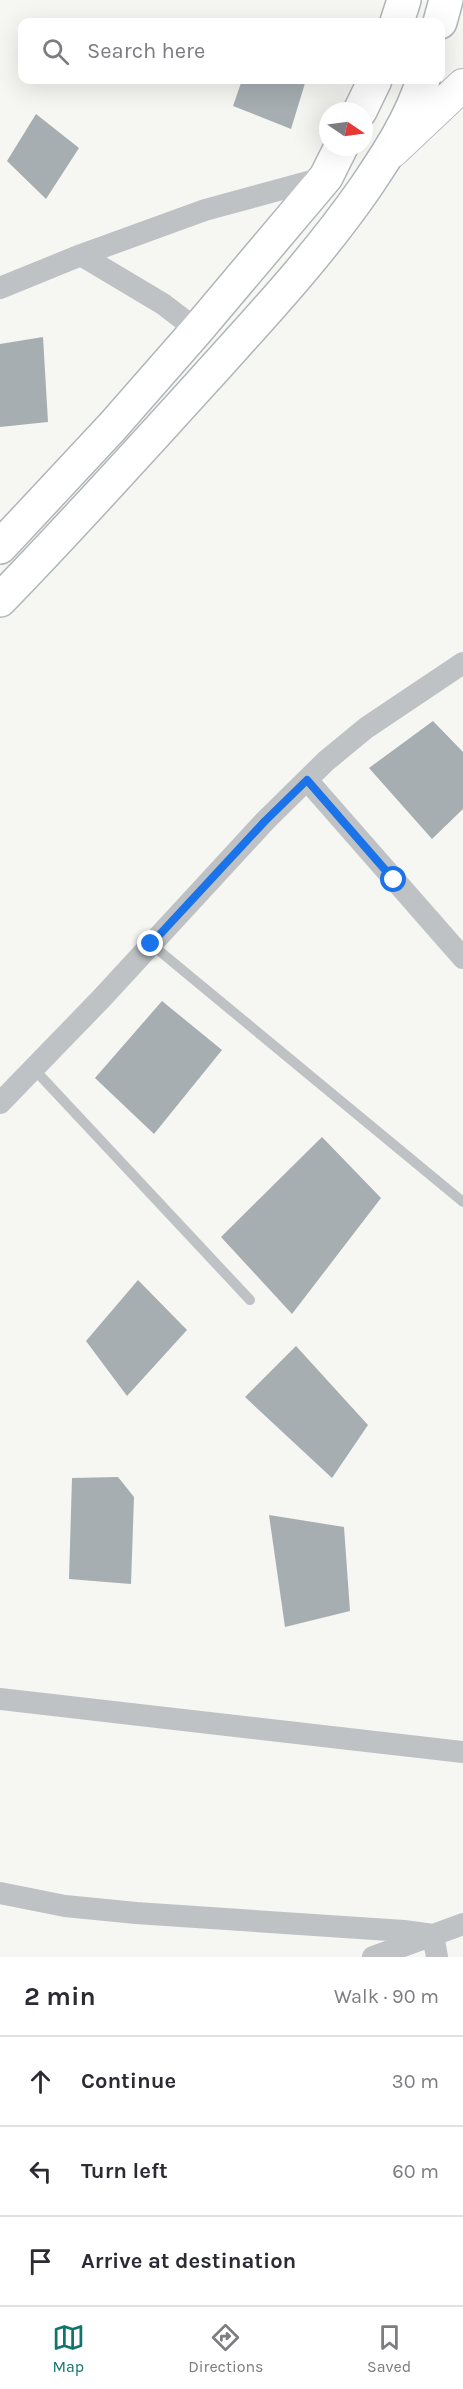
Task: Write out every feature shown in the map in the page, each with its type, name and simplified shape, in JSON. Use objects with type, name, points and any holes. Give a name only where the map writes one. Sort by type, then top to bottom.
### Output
[{"type":"main road","points":[[398,18],[404,0]]},
{"type":"main road","points":[[441,18],[446,0]]},
{"type":"main road","points":[[364,102],[373,84]]},
{"type":"main road","points":[[0,600],[53,546],[274,303],[332,235],[384,160],[404,126],[421,84]]},
{"type":"main road","points":[[0,547],[112,427],[196,330],[326,177],[336,156]]},
{"type":"street","points":[[384,160],[463,85]]},
{"type":"street","points":[[0,288],[81,255],[206,210],[326,177]]},
{"type":"street","points":[[81,255],[163,304],[196,330]]},
{"type":"street","points":[[0,1103],[265,821],[326,761],[366,728],[463,663]]},
{"type":"street","points":[[307,780],[463,958]]},
{"type":"street","points":[[0,1699],[463,1752]]},
{"type":"street","points":[[0,1893],[65,1906],[136,1913],[367,1928],[433,1935]]},
{"type":"street","points":[[374,1957],[463,1924]]},
{"type":"street","points":[[433,1935],[437,1957]]},
{"type":"lane","points":[[151,944],[463,1202]]},
{"type":"lane","points":[[33,1068],[250,1300]]},
{"type":"building","points":[[241,84],[305,84],[291,129],[233,106]]},
{"type":"building","points":[[36,114],[79,148],[46,199],[7,161]]},
{"type":"building","points":[[43,337],[48,422],[0,427],[0,344]]},
{"type":"building","points":[[433,721],[463,752],[463,809],[432,839],[369,768]]},
{"type":"building","points":[[162,1001],[222,1050],[154,1134],[95,1078]]},
{"type":"building","points":[[322,1137],[381,1198],[292,1314],[221,1237]]},
{"type":"building","points":[[138,1280],[187,1330],[127,1396],[86,1341]]},
{"type":"building","points":[[296,1346],[368,1425],[332,1478],[245,1397]]},
{"type":"building","points":[[118,1477],[134,1497],[131,1584],[69,1579],[72,1478]]},
{"type":"building","points":[[269,1515],[344,1527],[350,1611],[285,1627]]},
{"type":"route","points":[[151,944],[265,821],[307,780],[394,880]]}]
